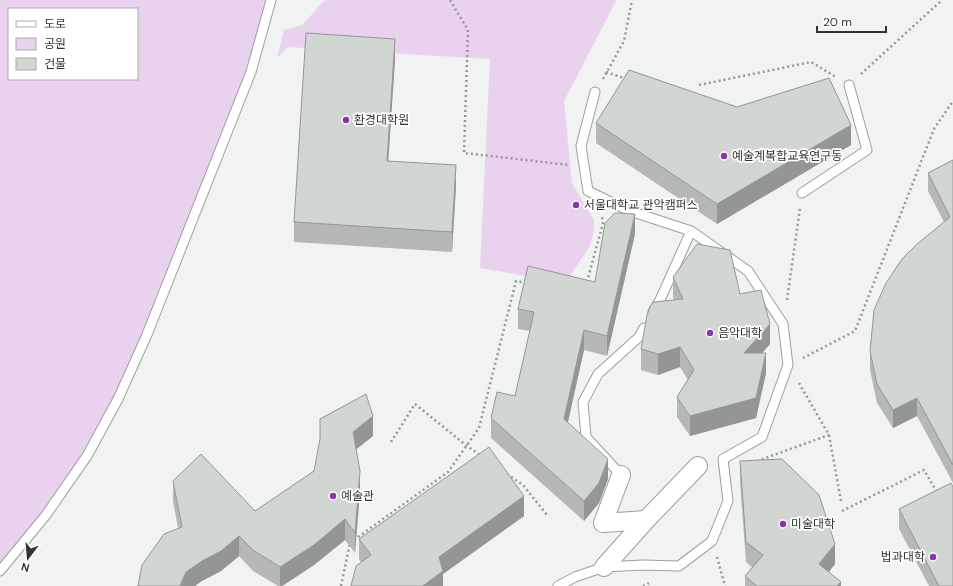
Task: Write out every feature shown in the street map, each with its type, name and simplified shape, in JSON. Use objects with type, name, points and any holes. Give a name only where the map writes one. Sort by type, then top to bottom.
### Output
[{"type":"street","points":[[604,567],[646,520],[698,466]]},
{"type":"street","points":[[621,475],[603,523],[646,520]]},
{"type":"lane","points":[[0,571],[46,515],[87,456],[118,399],[146,337],[252,72],[271,0]]},
{"type":"lane","points":[[802,194],[867,150],[849,85]]},
{"type":"lane","points":[[558,586],[575,577],[604,567],[643,565],[679,566],[712,541],[728,500],[723,459],[762,437],[788,365],[783,324],[748,271],[691,231],[630,211],[588,191],[581,146],[595,92]]},
{"type":"lane","points":[[621,475],[586,437],[583,402],[598,374],[639,337],[660,300],[691,231]]},
{"type":"path","points":[[450,0],[468,30],[464,153],[553,163]]},
{"type":"path","points":[[595,92],[624,41],[632,0]]},
{"type":"path","points":[[699,85],[811,62],[849,85]]},
{"type":"path","points":[[606,72],[633,81]]},
{"type":"path","points":[[841,501],[829,435],[788,365],[856,331],[934,129],[953,101]]},
{"type":"path","points":[[783,324],[802,194]]},
{"type":"path","points":[[586,286],[603,222],[600,196]]},
{"type":"path","points":[[341,586],[350,543],[448,472],[479,428],[516,281],[531,284]]},
{"type":"path","points":[[391,442],[415,404],[467,446],[486,459]]},
{"type":"path","points":[[725,473],[829,435]]},
{"type":"path","points":[[842,511],[924,470],[937,492],[942,494]]},
{"type":"path","points":[[504,472],[523,485],[547,515]]},
{"type":"path","points":[[712,541],[725,586]]},
{"type":"green space","points":[[0,0],[271,0],[251,72],[146,337],[87,456],[0,571]]},
{"type":"green space","points":[[325,0],[616,0],[564,101],[572,183],[594,220],[594,231],[590,246],[565,283],[480,268],[490,59],[288,47],[277,58],[284,30],[302,25]]},
{"type":"building","name":"환경대학원","points":[[306,33],[395,39],[387,161],[456,165],[452,232],[294,222]]},
{"type":"building","name":"예술계복합교육연구동","points":[[629,70],[737,107],[829,78],[851,125],[717,204],[596,123]]},
{"type":"building","points":[[953,160],[953,465],[917,398],[893,410],[877,384],[870,351],[874,310],[886,283],[902,259],[916,245],[950,217],[928,173]]},
{"type":"building","points":[[615,213],[635,214],[607,336],[584,330],[564,419],[608,459],[599,483],[584,501],[491,418],[497,392],[515,396],[534,312],[518,309],[528,266],[595,282],[605,223]]},
{"type":"building","name":"음악대학","points":[[697,244],[730,250],[740,294],[761,290],[770,324],[744,353],[766,353],[756,398],[690,416],[677,397],[694,370],[680,347],[658,354],[641,349],[650,306],[654,302],[683,299],[673,277]]},
{"type":"building","name":"예술관","points":[[366,394],[373,416],[353,432],[360,471],[355,533],[345,519],[314,545],[280,567],[253,550],[239,536],[221,551],[202,561],[186,572],[180,586],[138,586],[142,565],[164,534],[182,527],[173,481],[201,454],[255,511],[314,471],[320,439],[320,419]]},
{"type":"building","points":[[489,447],[524,496],[439,557],[443,571],[423,586],[351,586],[356,566],[371,555],[359,539]]},
{"type":"building","name":"미술대학","points":[[782,459],[819,495],[835,544],[819,564],[841,582],[837,586],[757,586],[745,576],[763,555],[746,542],[740,461]]},
{"type":"building","name":"법과대학","points":[[951,483],[953,487],[953,586],[939,586],[899,509]]},
{"type":"place","name":"환경대학원","points":[[346,120]]},
{"type":"place","name":"예술계복합교육연구동","points":[[724,156]]},
{"type":"place","name":"서울대학교 관악캠퍼스","points":[[576,205]]},
{"type":"place","name":"음악대학","points":[[710,333]]},
{"type":"place","name":"예술관","points":[[333,496]]},
{"type":"place","name":"미술대학","points":[[783,524]]},
{"type":"place","name":"법과대학","points":[[933,557]]}]
